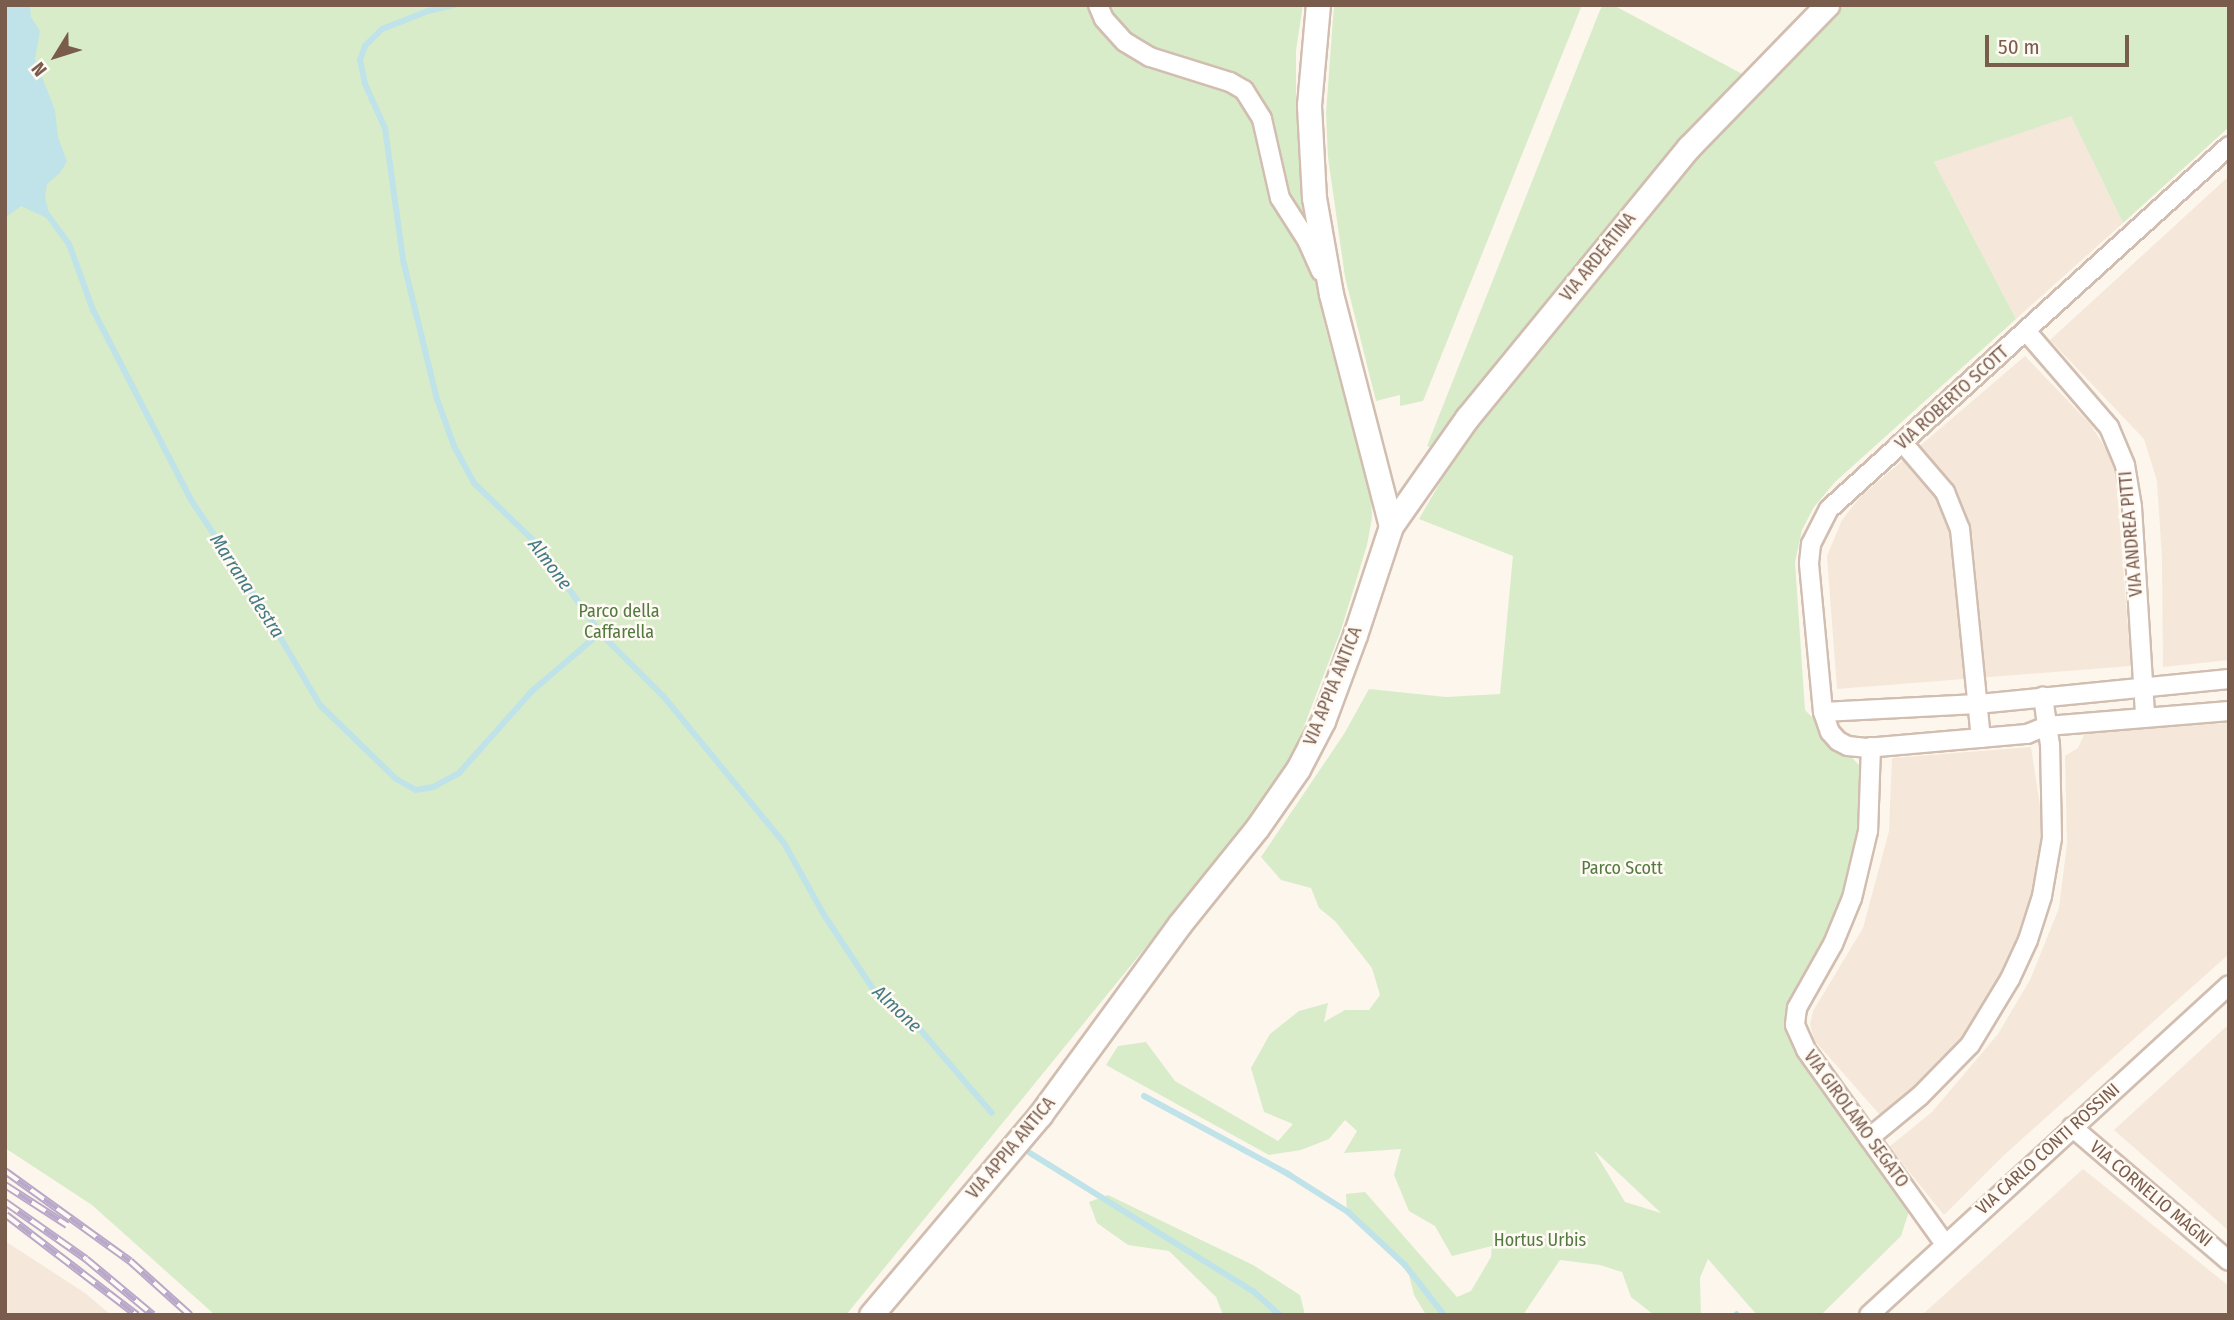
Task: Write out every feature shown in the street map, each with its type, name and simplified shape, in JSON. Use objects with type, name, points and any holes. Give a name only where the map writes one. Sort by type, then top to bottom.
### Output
[{"type":"street","points":[[1098,5],[1104,19],[1125,42],[1150,57],[1230,82],[1244,90],[1262,120],[1280,198],[1307,240],[1331,293]]},
{"type":"street","points":[[1318,5],[1309,106],[1314,198],[1331,293],[1391,526]]},
{"type":"street","name":"VIA ARDEATINA","points":[[1391,526],[1467,418],[1681,157],[1827,5]]},
{"type":"street","name":"VIA ROBERTO SCOTT","points":[[1823,712],[1809,562],[1811,544],[1829,509],[2229,146]]},
{"type":"street","name":"VIA ANDREA PITTI","points":[[2026,331],[2109,427],[2125,465],[2132,507],[2145,716]]},
{"type":"street","points":[[1903,443],[1945,492],[1955,513],[1963,545],[1981,738]]},
{"type":"street","name":"VIA APPIA ANTICA","points":[[871,1315],[1040,1115],[1179,925],[1257,828],[1298,769],[1323,721],[1391,526]]},
{"type":"street","points":[[2229,679],[1978,704],[1823,712],[1830,732],[1838,741],[1848,746],[1871,747],[2027,734],[2047,726],[2145,716],[2229,711]]},
{"type":"street","points":[[1869,1138],[1920,1096],[1970,1045],[2018,963],[2042,897],[2052,838],[2053,793],[2043,697]]},
{"type":"street","name":"VIA GIROLAMO SEGATO","points":[[1871,747],[1868,831],[1852,898],[1833,944],[1797,1007],[1795,1025],[1806,1050],[1945,1244]]},
{"type":"street","name":"VIA CARLO CONTI ROSSINI","points":[[1870,1315],[2229,985]]},
{"type":"street","name":"VIA CORNELIO MAGNI","points":[[2072,1127],[2229,1261]]},
{"type":"shaded area","points":[[2071,115],[2123,223],[2016,319],[1934,162]]},
{"type":"shaded area","points":[[2229,176],[2229,660],[2163,667],[2162,559],[2157,481],[2144,439],[2050,340]]},
{"type":"shaded area","points":[[2025,356],[2091,425],[2115,464],[2131,666],[1837,689],[1827,556],[1842,520],[1860,497]]},
{"type":"shaded area","points":[[2229,723],[2229,954],[2004,1155],[1944,1215],[1889,1147],[1932,1112],[1998,1034],[2030,980],[2059,908],[2067,843],[2065,756],[2078,748],[2086,730]]},
{"type":"shaded area","points":[[2031,747],[2043,825],[2039,871],[2018,937],[1997,988],[1966,1032],[1908,1092],[1880,1115],[1814,1040],[1810,1024],[1813,1011],[1863,928],[1889,831],[1892,758]]},
{"type":"shaded area","points":[[2229,1024],[2229,1231],[2114,1130]]},
{"type":"shaded area","points":[[2083,1169],[2229,1286],[2229,1315],[1922,1315]]},
{"type":"shaded area","points":[[5,1241],[85,1293],[111,1315],[5,1315]]},
{"type":"green space","name":"Parco della Caffarella","points":[[5,5],[1303,5],[1296,50],[1296,112],[1307,240],[1326,330],[1371,490],[1372,518],[1367,545],[1341,630],[1290,763],[1247,823],[846,1315],[215,1315],[92,1205],[5,1148]]},
{"type":"green space","points":[[1334,5],[1582,5],[1423,401],[1400,406],[1400,395],[1376,401],[1345,277],[1328,157],[1326,113]]},
{"type":"green space","points":[[1603,5],[1613,5],[1748,77],[1651,181],[1544,305],[1435,449],[1427,446],[1600,10]]},
{"type":"green space","name":"Parco Scott","points":[[1844,5],[2229,5],[2229,127],[2123,223],[2071,116],[1934,162],[2016,319],[1835,482],[1814,507],[1802,530],[1795,562],[1805,710],[1865,771],[1865,806],[1847,895],[1820,954],[1791,998],[1788,1035],[1797,1054],[1910,1208],[1901,1236],[1821,1315],[1757,1315],[1708,1259],[1700,1278],[1701,1315],[1654,1315],[1631,1297],[1622,1272],[1600,1265],[1560,1260],[1523,1315],[1426,1315],[1414,1295],[1407,1267],[1347,1214],[1346,1194],[1365,1192],[1457,1297],[1471,1291],[1491,1257],[1492,1246],[1452,1256],[1435,1226],[1409,1211],[1394,1175],[1401,1149],[1344,1153],[1357,1131],[1345,1120],[1329,1139],[1301,1150],[1269,1155],[1106,1065],[1118,1046],[1146,1042],[1175,1081],[1278,1141],[1293,1124],[1264,1112],[1251,1068],[1270,1034],[1299,1011],[1328,1003],[1324,1022],[1345,1010],[1369,1010],[1380,995],[1372,968],[1335,921],[1319,908],[1311,888],[1281,880],[1261,857],[1344,734],[1369,689],[1446,697],[1500,694],[1513,556],[1419,519],[1475,422],[1696,155]],"holes":[[[1596,1152],[1661,1213],[1625,1202]]]},
{"type":"green space","points":[[1108,1195],[1253,1265],[1300,1295],[1305,1315],[1223,1315],[1216,1297],[1169,1251],[1128,1245],[1097,1223],[1089,1202]]},
{"type":"water","points":[[5,5],[30,5],[31,17],[40,31],[35,59],[55,110],[58,137],[67,161],[60,173],[47,184],[45,198],[51,220],[21,206],[5,218]]},
{"type":"waterway","name":"Almone","points":[[454,5],[428,11],[382,29],[365,46],[360,60],[365,84],[385,128],[403,260],[437,399],[454,446],[474,483],[538,545],[600,633],[664,697],[784,843],[824,915],[875,992],[905,1012],[992,1113]]},
{"type":"waterway","name":"Marrana destra","points":[[47,214],[69,244],[93,310],[191,500],[263,608],[320,705],[396,779],[416,790],[433,787],[459,773],[532,691],[600,633]]},
{"type":"waterway","points":[[1144,1096],[1288,1174],[1348,1212],[1405,1265],[1444,1315]]},
{"type":"waterway","name":"Almone","points":[[1030,1153],[1253,1291],[1280,1315]]},
{"type":"railway","points":[[5,1171],[130,1261],[190,1315]]},
{"type":"railway","points":[[5,1185],[67,1225]]},
{"type":"railway","points":[[5,1202],[86,1259],[153,1315]]},
{"type":"railway","points":[[6,1215],[137,1315]]},
{"type":"park label","name":"Hortus Urbis","points":[[1540,1240]]}]
